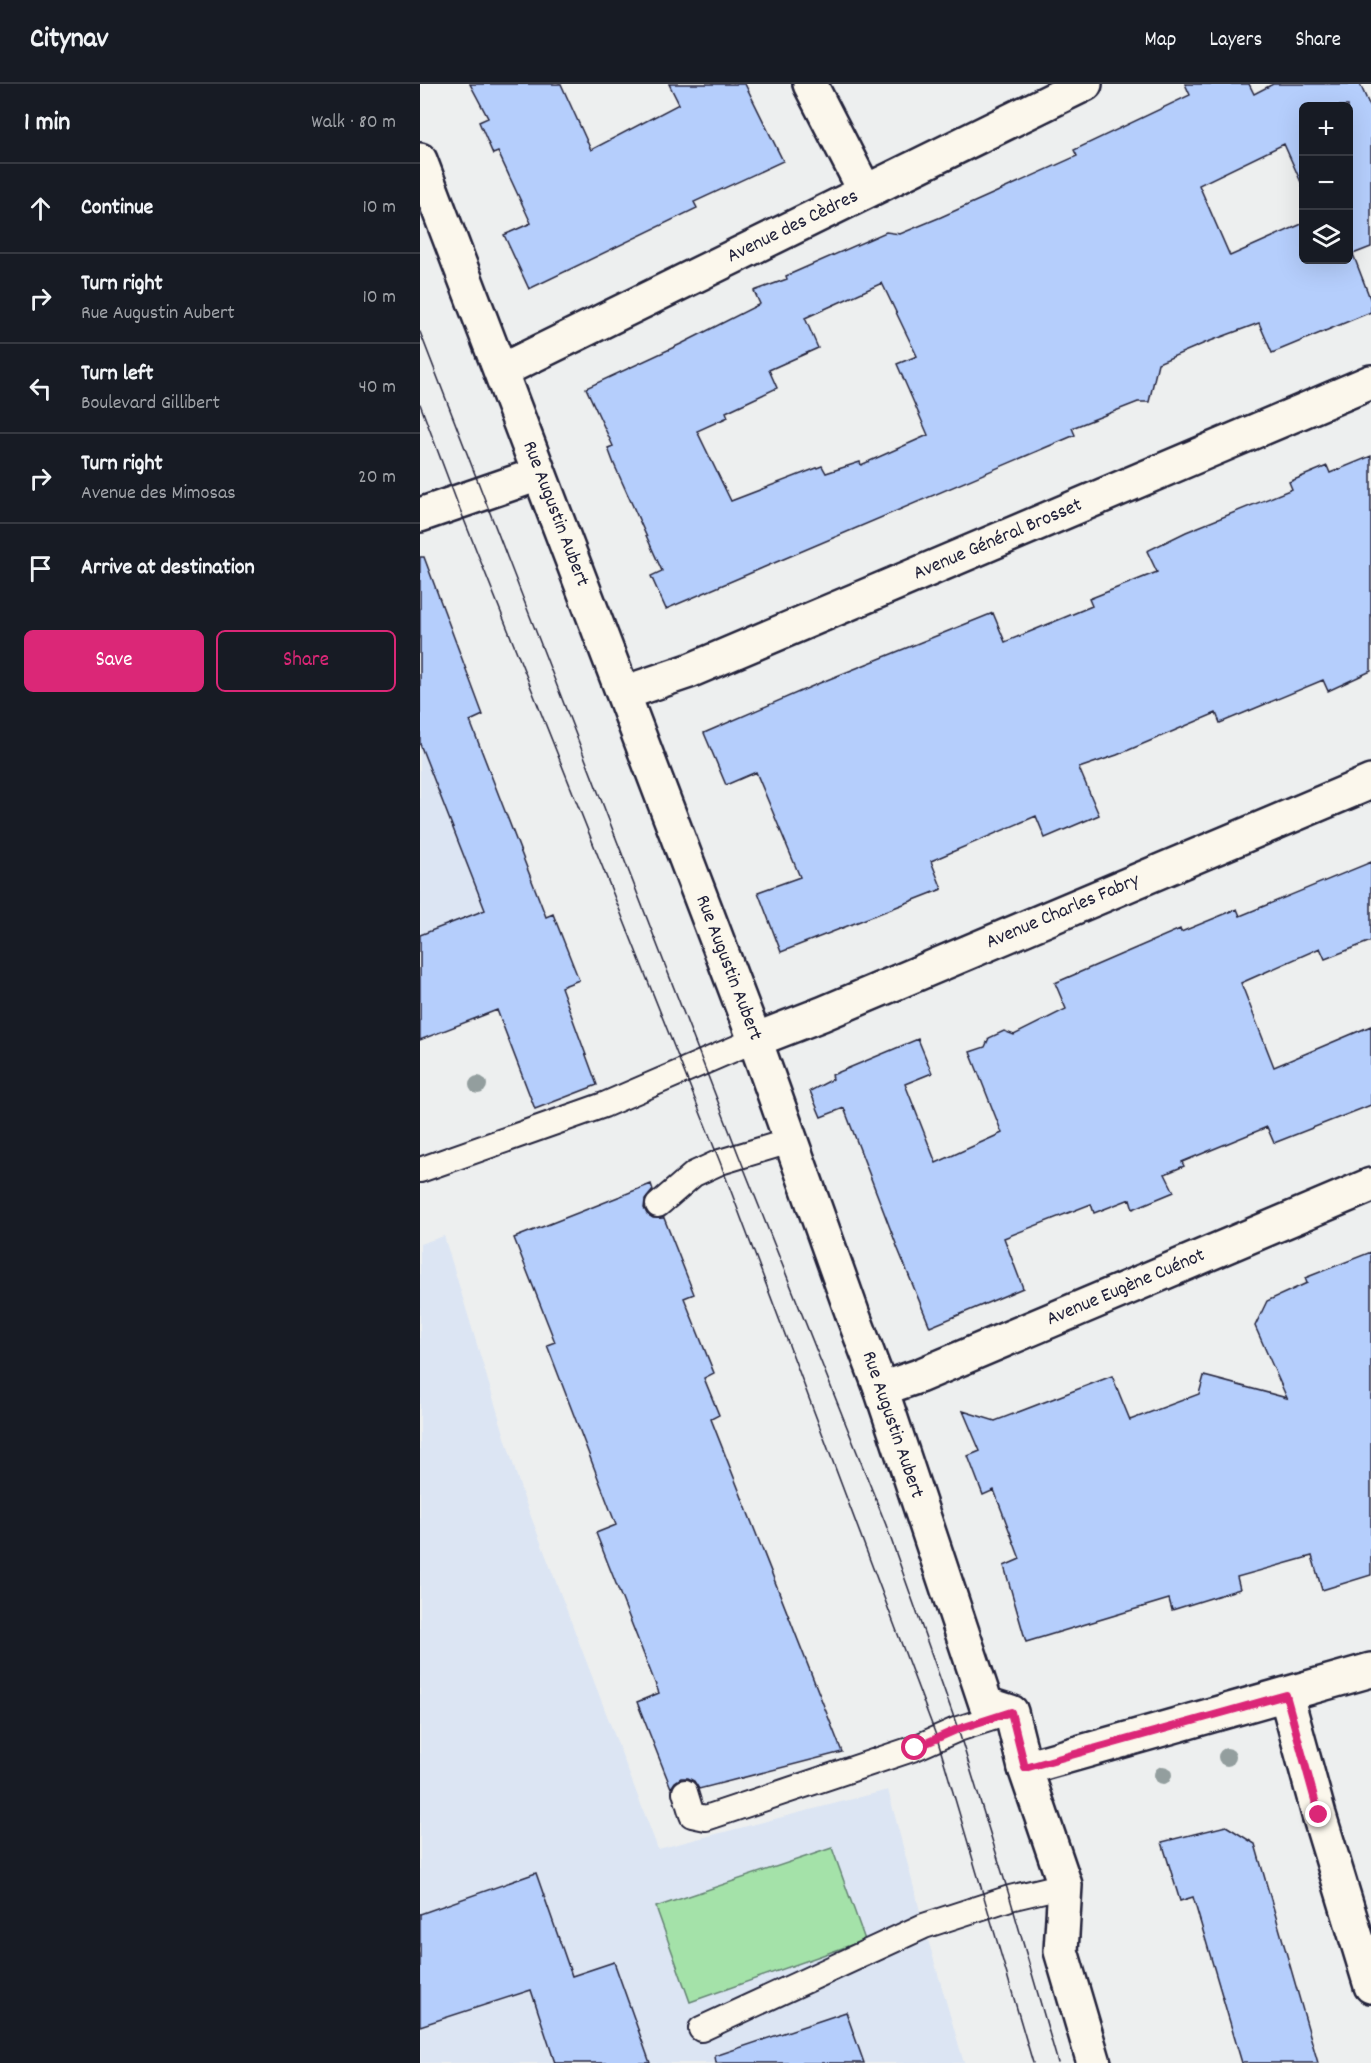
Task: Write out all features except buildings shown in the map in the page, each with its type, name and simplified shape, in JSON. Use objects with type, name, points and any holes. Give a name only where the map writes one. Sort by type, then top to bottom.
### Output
[{"type":"street","points":[[810,84],[865,191]]},
{"type":"street","name":"Avenue des Cèdres","points":[[501,371],[1085,84]]},
{"type":"street","name":"Rue Augustin Aubert","points":[[420,160],[755,1040],[881,1389],[986,1704],[1011,1712]]},
{"type":"street","name":"Avenue Général Brosset","points":[[624,693],[689,671],[1371,382]]},
{"type":"street","points":[[420,515],[539,474]]},
{"type":"street","name":"Avenue Charles Fabry","points":[[755,1040],[822,1014],[1371,782]]},
{"type":"street","name":"Avenue Eugène Cuénot","points":[[881,1389],[919,1376],[1371,1185]]},
{"type":"street","points":[[1025,1768],[1371,1670]]},
{"type":"street","points":[[1286,1695],[1371,1986]]},
{"type":"street","points":[[1011,1712],[1025,1768],[1065,1885],[1061,1952],[1094,2063]]},
{"type":"lane","points":[[420,1170],[604,1105],[755,1040]]},
{"type":"lane","points":[[658,1204],[694,1174],[720,1162],[790,1141]]},
{"type":"lane","points":[[685,1792],[692,1815],[706,1818],[915,1748],[958,1729],[1011,1712]]},
{"type":"lane","points":[[701,2029],[924,1926],[1010,1898],[1065,1885]]},
{"type":"shaded area","points":[[420,554],[483,715],[471,721],[536,891],[420,935]]},
{"type":"shaded area","points":[[444,1236],[522,1493],[658,1849],[888,1790],[964,2063],[420,2063],[420,1244]]},
{"type":"green space","points":[[832,1848],[865,1940],[690,2002],[656,1907]]},
{"type":"tram line","points":[[420,332],[739,1156],[886,1525],[958,1729],[1058,2063]]},
{"type":"tram line","points":[[420,404],[720,1162],[937,1738],[1033,2063]]},
{"type":"route","points":[[915,1748],[958,1729],[1011,1712],[1025,1768],[1286,1695],[1319,1815]]}]
